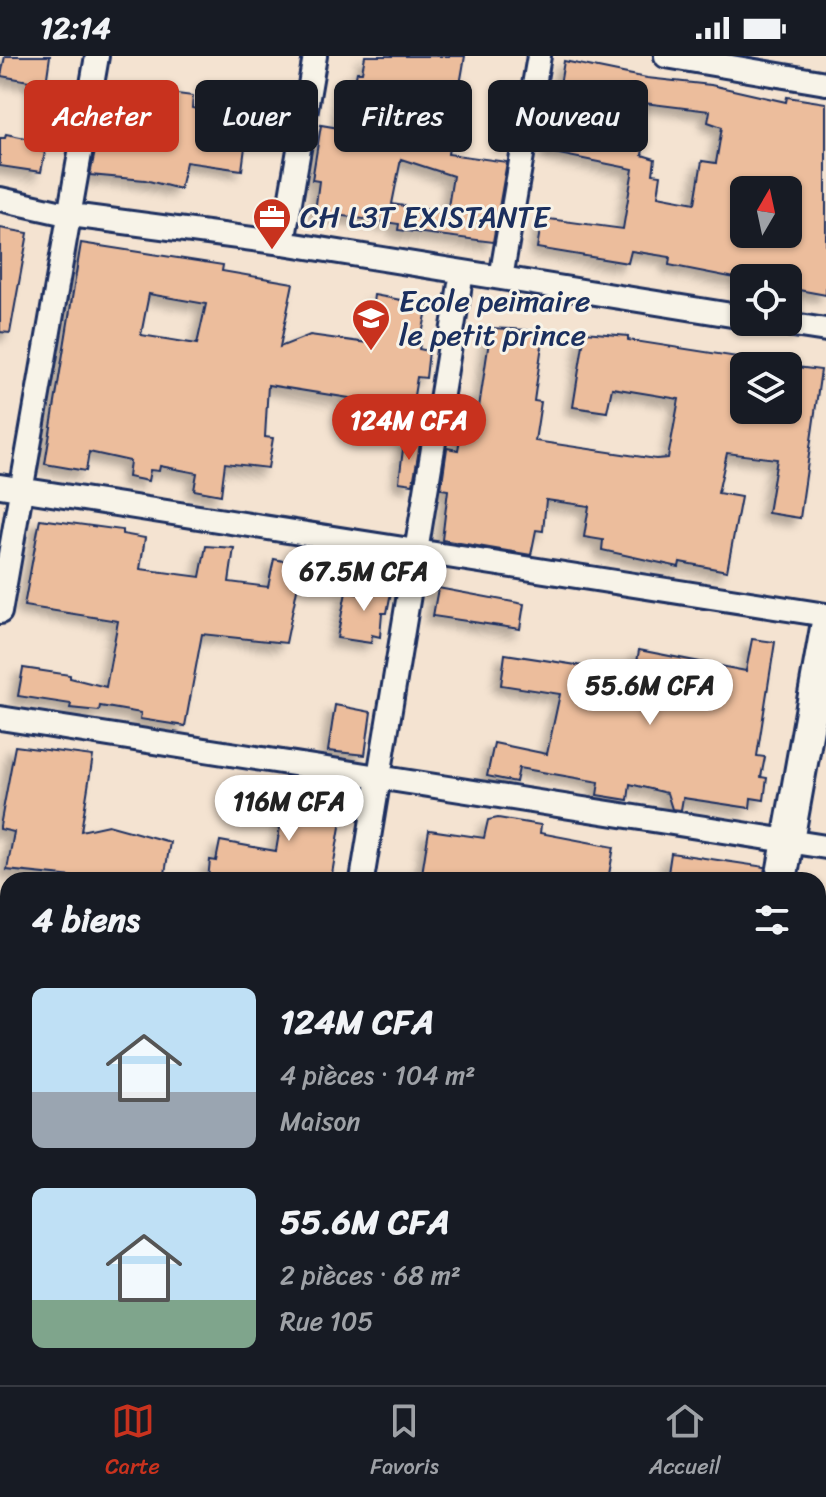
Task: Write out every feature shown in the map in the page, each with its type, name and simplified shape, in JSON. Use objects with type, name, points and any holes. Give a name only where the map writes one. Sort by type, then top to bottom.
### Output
[{"type":"street","points":[[0,612],[10,487],[71,215],[97,56]]},
{"type":"street","points":[[283,243],[315,56]]},
{"type":"street","points":[[501,278],[539,56]]},
{"type":"street","points":[[666,56],[826,83]]},
{"type":"street","points":[[0,199],[71,215],[283,243],[730,315]]},
{"type":"street","points":[[363,872],[462,272]]},
{"type":"street","points":[[802,326],[826,330]]},
{"type":"street","points":[[10,487],[826,615]]},
{"type":"street","points":[[782,872],[826,628]]},
{"type":"street","points":[[0,718],[826,847]]},
{"type":"building","points":[[5,56],[50,56],[47,80],[1,76]]},
{"type":"building","points":[[365,56],[465,56],[461,80],[355,80],[357,72],[362,72]]},
{"type":"building","points":[[564,61],[647,78],[711,85],[786,102],[787,97],[826,103],[826,295],[802,291],[802,264],[730,264],[730,277],[669,265],[670,257],[631,251],[628,263],[537,248],[542,218],[623,229],[633,169],[549,152],[642,152],[642,155],[655,159],[653,174],[661,175],[658,196],[695,203],[702,161],[716,163],[722,127],[708,122],[710,111],[648,103],[648,80],[561,80]]},
{"type":"building","points":[[179,94],[193,96],[195,152],[244,152],[242,170],[186,162],[180,189],[145,180],[90,175],[95,152],[179,152]]},
{"type":"building","points":[[321,125],[334,127],[334,152],[448,152],[507,162],[493,242],[398,230],[399,224],[315,212],[319,181],[312,180]],"holes":[[[401,159],[453,176],[447,213],[392,204]]]},
{"type":"building","points":[[6,134],[24,138],[24,152],[45,152],[41,172],[0,166],[0,138],[5,138]]},
{"type":"building","points":[[0,228],[28,233],[10,333],[0,332]]},
{"type":"building","points":[[81,243],[223,265],[222,271],[293,283],[280,347],[310,335],[368,343],[374,295],[428,305],[419,349],[429,351],[426,378],[417,377],[412,408],[268,385],[265,437],[273,438],[268,468],[225,463],[221,495],[194,490],[197,473],[160,466],[159,471],[150,470],[148,481],[128,477],[130,461],[89,452],[86,471],[45,464]],"holes":[[[149,294],[206,304],[197,344],[141,335]]]},
{"type":"building","points":[[491,328],[544,331],[534,401],[541,402],[535,441],[656,459],[668,458],[679,399],[612,388],[607,412],[573,407],[585,332],[628,336],[628,340],[730,356],[730,424],[802,424],[802,368],[821,370],[800,518],[768,513],[777,459],[727,453],[718,493],[741,497],[727,571],[680,562],[679,567],[602,550],[603,540],[584,537],[589,506],[546,500],[543,531],[536,530],[531,555],[442,540],[448,490],[441,489],[447,448],[458,450],[465,412],[478,414]]},
{"type":"building","points":[[404,441],[420,444],[413,484],[399,482]]},
{"type":"building","points":[[40,519],[122,530],[122,534],[145,538],[140,569],[200,577],[206,546],[234,548],[229,582],[268,587],[274,559],[302,565],[286,643],[202,634],[185,726],[140,719],[141,713],[100,706],[99,711],[70,708],[71,704],[18,696],[23,668],[70,675],[70,678],[106,687],[118,621],[24,606]]},
{"type":"building","points":[[360,582],[392,587],[387,613],[382,613],[380,637],[372,635],[371,643],[337,638],[346,592],[358,594]]},
{"type":"building","points":[[438,588],[524,604],[520,629],[433,616]]},
{"type":"building","points":[[752,639],[775,642],[757,756],[765,757],[761,777],[767,778],[764,800],[751,798],[750,808],[683,798],[681,810],[672,809],[667,793],[630,784],[628,800],[597,795],[599,782],[519,768],[516,782],[487,776],[494,743],[547,754],[560,694],[501,685],[505,654],[635,674],[639,650],[746,671]]},
{"type":"building","points":[[335,705],[371,712],[365,755],[328,751]]},
{"type":"building","points":[[15,746],[93,756],[81,831],[108,825],[170,842],[165,872],[7,870],[14,832],[0,829]]},
{"type":"building","points":[[287,786],[345,797],[332,872],[209,872],[210,860],[216,861],[220,841],[276,851]]},
{"type":"building","points":[[498,818],[541,825],[540,833],[614,847],[609,872],[422,872],[429,830],[484,838],[488,820]]},
{"type":"building","points":[[671,853],[765,867],[764,872],[668,872]]},
{"type":"place","name":"CH L3T EXISTANTE","points":[[272,251]]},
{"type":"place","name":"Ecole peimaire le petit prince","points":[[371,352]]}]
